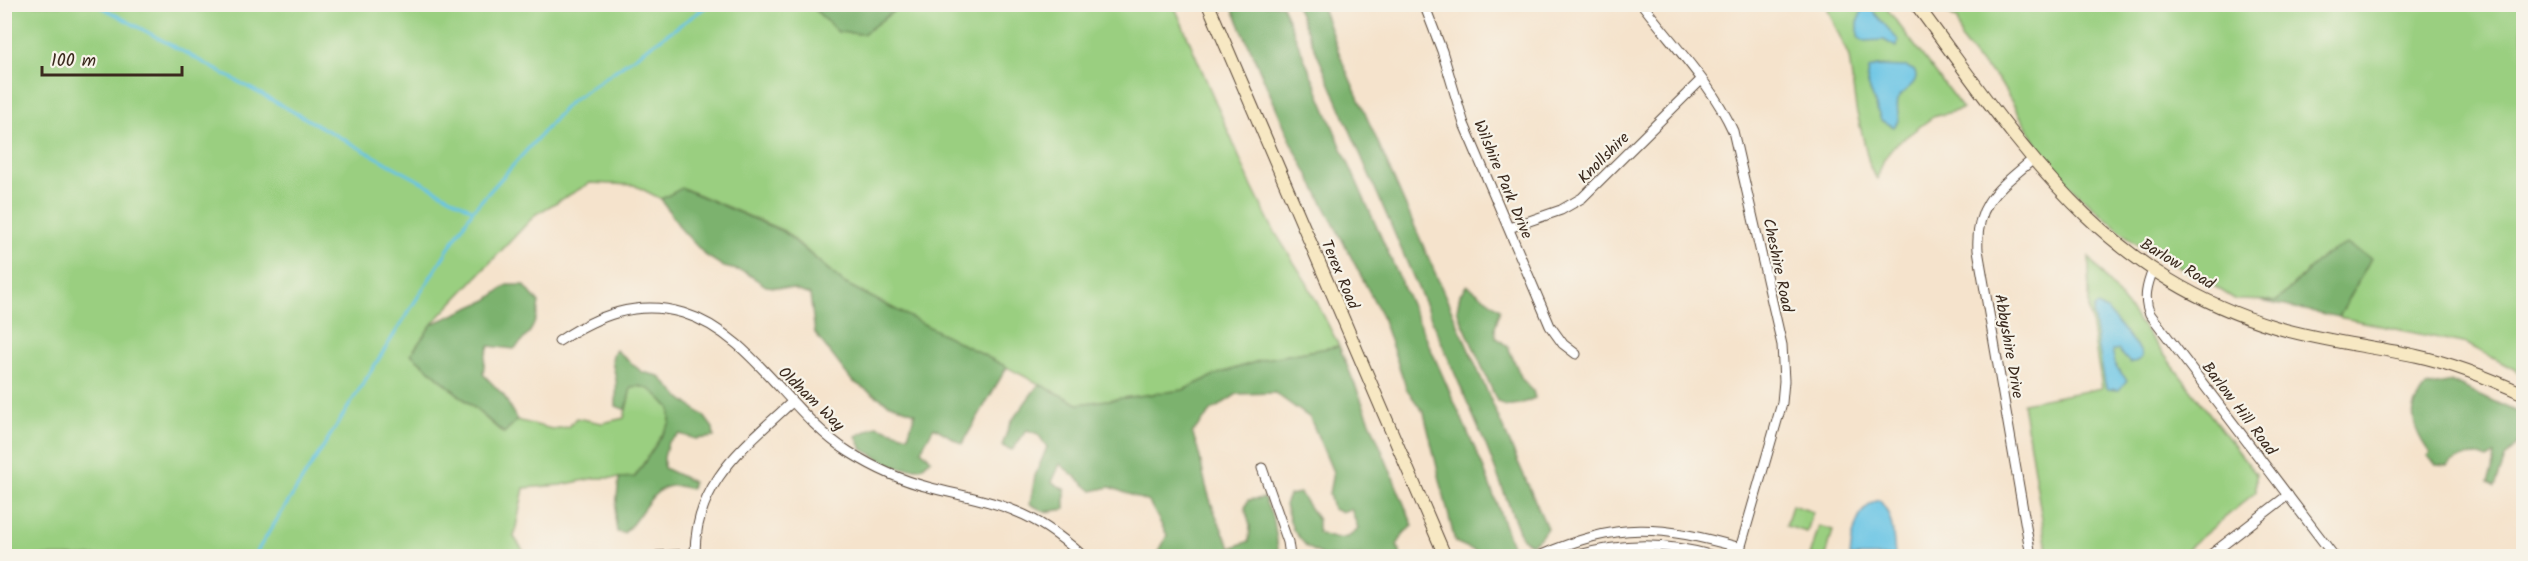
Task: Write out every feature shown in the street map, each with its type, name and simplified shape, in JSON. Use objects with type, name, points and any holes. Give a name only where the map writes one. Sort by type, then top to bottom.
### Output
[{"type":"street","name":"Terex Road","points":[[1208,4],[1445,556]]},
{"type":"street","name":"Wilshire Park Drive","points":[[1424,4],[1442,51],[1464,124],[1550,326],[1563,344],[1576,354]]},
{"type":"street","name":"Cheshire Road","points":[[1642,4],[1701,80],[1721,108],[1733,131],[1782,345],[1784,369],[1782,403],[1740,552]]},
{"type":"street","name":"Barlow Road","points":[[1916,4],[2032,160],[2096,227],[2153,270],[2205,300],[2248,318],[2303,335],[2389,350],[2448,364],[2479,374],[2523,394]]},
{"type":"street","name":"Knollshire","points":[[1509,228],[1561,210],[1582,198],[1701,80]]},
{"type":"street","name":"Abbyshire Drive","points":[[2031,556],[1978,250],[1977,231],[1983,212],[1994,193],[2032,160]]},
{"type":"street","name":"Barlow Hill Road","points":[[2153,270],[2146,291],[2146,302],[2150,314],[2334,556]]},
{"type":"street","name":"Oldham Way","points":[[559,341],[594,320],[627,309],[655,308],[681,312],[716,327],[734,342],[824,434],[856,456],[910,482],[1015,510],[1050,529],[1083,556]]},
{"type":"street","points":[[657,556],[695,555],[695,538],[700,513],[717,477],[729,462],[792,402]]},
{"type":"street","points":[[1262,468],[1278,511],[1290,556]]},
{"type":"street","points":[[2209,556],[2288,495]]},
{"type":"street","points":[[1539,556],[1568,544],[1609,532],[1634,530],[1679,533],[1740,552]]},
{"type":"street","points":[[1634,530],[1634,544]]},
{"type":"street","points":[[1568,544],[1574,556],[1634,544],[1662,545],[1714,556]]},
{"type":"green space","points":[[810,4],[838,32],[863,34],[902,5],[1174,5],[1252,187],[1273,229],[1307,283],[1339,346],[1265,359],[1215,375],[1183,390],[1078,404],[844,283],[784,231],[683,188],[661,199],[634,185],[590,183],[536,214],[432,324],[411,354],[503,433],[517,420],[552,429],[568,427],[577,418],[602,423],[624,418],[631,387],[649,389],[670,408],[670,423],[634,478],[595,478],[561,485],[524,488],[514,537],[527,556],[5,556],[4,5]]},
{"type":"green space","points":[[810,5],[902,5],[863,34],[838,32]]},
{"type":"green space","points":[[1231,5],[1282,5],[1343,151],[1484,469],[1512,546],[1509,556],[1486,556],[1455,542],[1424,413],[1407,390],[1381,314],[1294,148]]},
{"type":"green space","points":[[1296,5],[1321,5],[1343,63],[1547,528],[1540,538],[1531,544],[1522,539],[1487,448]]},
{"type":"green space","points":[[1830,5],[1884,5],[1963,109],[1933,117],[1895,145],[1884,159],[1877,179],[1870,167],[1856,109],[1849,57],[1828,10]]},
{"type":"green space","points":[[1934,5],[2523,5],[2523,374],[2467,344],[2339,317],[2371,258],[2324,255],[2277,301],[2236,300],[2203,279],[2133,242],[2063,180],[2043,154],[1998,79],[1978,61],[1961,39],[1957,19]]},
{"type":"green space","points":[[682,188],[784,232],[844,283],[1007,367],[962,444],[934,427],[921,450],[931,459],[921,468],[899,468],[862,449],[856,436],[877,426],[908,436],[915,413],[888,403],[852,381],[815,333],[810,295],[792,289],[766,286],[745,272],[724,267],[705,255],[681,229],[661,199]]},
{"type":"green space","points":[[2346,244],[2371,258],[2339,317],[2261,301],[2277,301],[2324,255]]},
{"type":"green space","points":[[2089,257],[2256,474],[2256,492],[2193,544],[2183,556],[2048,556],[2023,403],[2102,388],[2089,310]]},
{"type":"green space","points":[[507,285],[524,285],[539,303],[536,318],[529,333],[514,349],[489,346],[485,357],[483,374],[504,396],[517,420],[504,433],[411,354],[432,324],[487,300]]},
{"type":"green space","points":[[1467,285],[1500,309],[1495,328],[1496,337],[1508,347],[1522,379],[1533,391],[1535,398],[1520,404],[1505,406],[1497,401],[1457,310],[1460,294]]},
{"type":"green space","points":[[1339,346],[1413,526],[1405,532],[1397,545],[1401,556],[1324,556],[1307,547],[1293,530],[1285,505],[1289,495],[1300,493],[1318,520],[1318,533],[1329,537],[1345,538],[1358,528],[1351,509],[1341,512],[1333,509],[1329,494],[1333,472],[1310,418],[1275,393],[1237,394],[1211,411],[1192,433],[1198,448],[1211,502],[1231,548],[1249,541],[1250,526],[1245,508],[1248,500],[1264,498],[1274,521],[1279,556],[1157,556],[1167,535],[1149,502],[1110,487],[1092,491],[1060,464],[1052,482],[1065,490],[1065,509],[1045,512],[1030,504],[1035,476],[1047,447],[1038,434],[1027,430],[1012,450],[1002,446],[1010,423],[1039,384],[1078,404],[1183,390],[1215,375],[1265,359]]},
{"type":"green space","points":[[616,350],[642,372],[659,376],[679,397],[704,416],[713,428],[714,437],[696,439],[680,434],[668,442],[664,468],[693,482],[691,489],[672,486],[658,492],[624,533],[617,532],[615,517],[619,478],[635,477],[670,423],[670,408],[653,392],[637,386],[631,387],[626,410],[616,406],[616,382],[612,357]]},
{"type":"green space","points":[[2452,382],[2523,415],[2523,437],[2505,458],[2495,487],[2488,482],[2494,455],[2487,459],[2477,455],[2467,456],[2447,466],[2437,465],[2427,456],[2430,453],[2415,426],[2414,408],[2426,387]]},
{"type":"green space","points":[[1792,505],[1813,512],[1807,532],[1786,526]]},
{"type":"green space","points":[[1819,526],[1833,530],[1826,556],[1810,556]]},
{"type":"water","points":[[1867,7],[1899,41],[1896,47],[1884,40],[1863,41],[1858,37],[1858,20],[1863,9]]},
{"type":"water","points":[[1876,66],[1907,67],[1915,71],[1913,84],[1898,100],[1898,121],[1894,127],[1881,120],[1867,82],[1869,69]]},
{"type":"water","points":[[2097,306],[2107,310],[2141,352],[2142,357],[2138,361],[2130,363],[2118,350],[2112,350],[2116,367],[2127,380],[2119,390],[2108,389],[2105,384],[2093,315],[2094,308]]},
{"type":"water","points":[[1879,500],[1890,519],[1895,556],[1850,556],[1854,531],[1860,516],[1865,509]]},
{"type":"waterway","points":[[96,4],[473,210]]},
{"type":"waterway","points":[[254,556],[473,210],[569,103],[710,4]]}]
